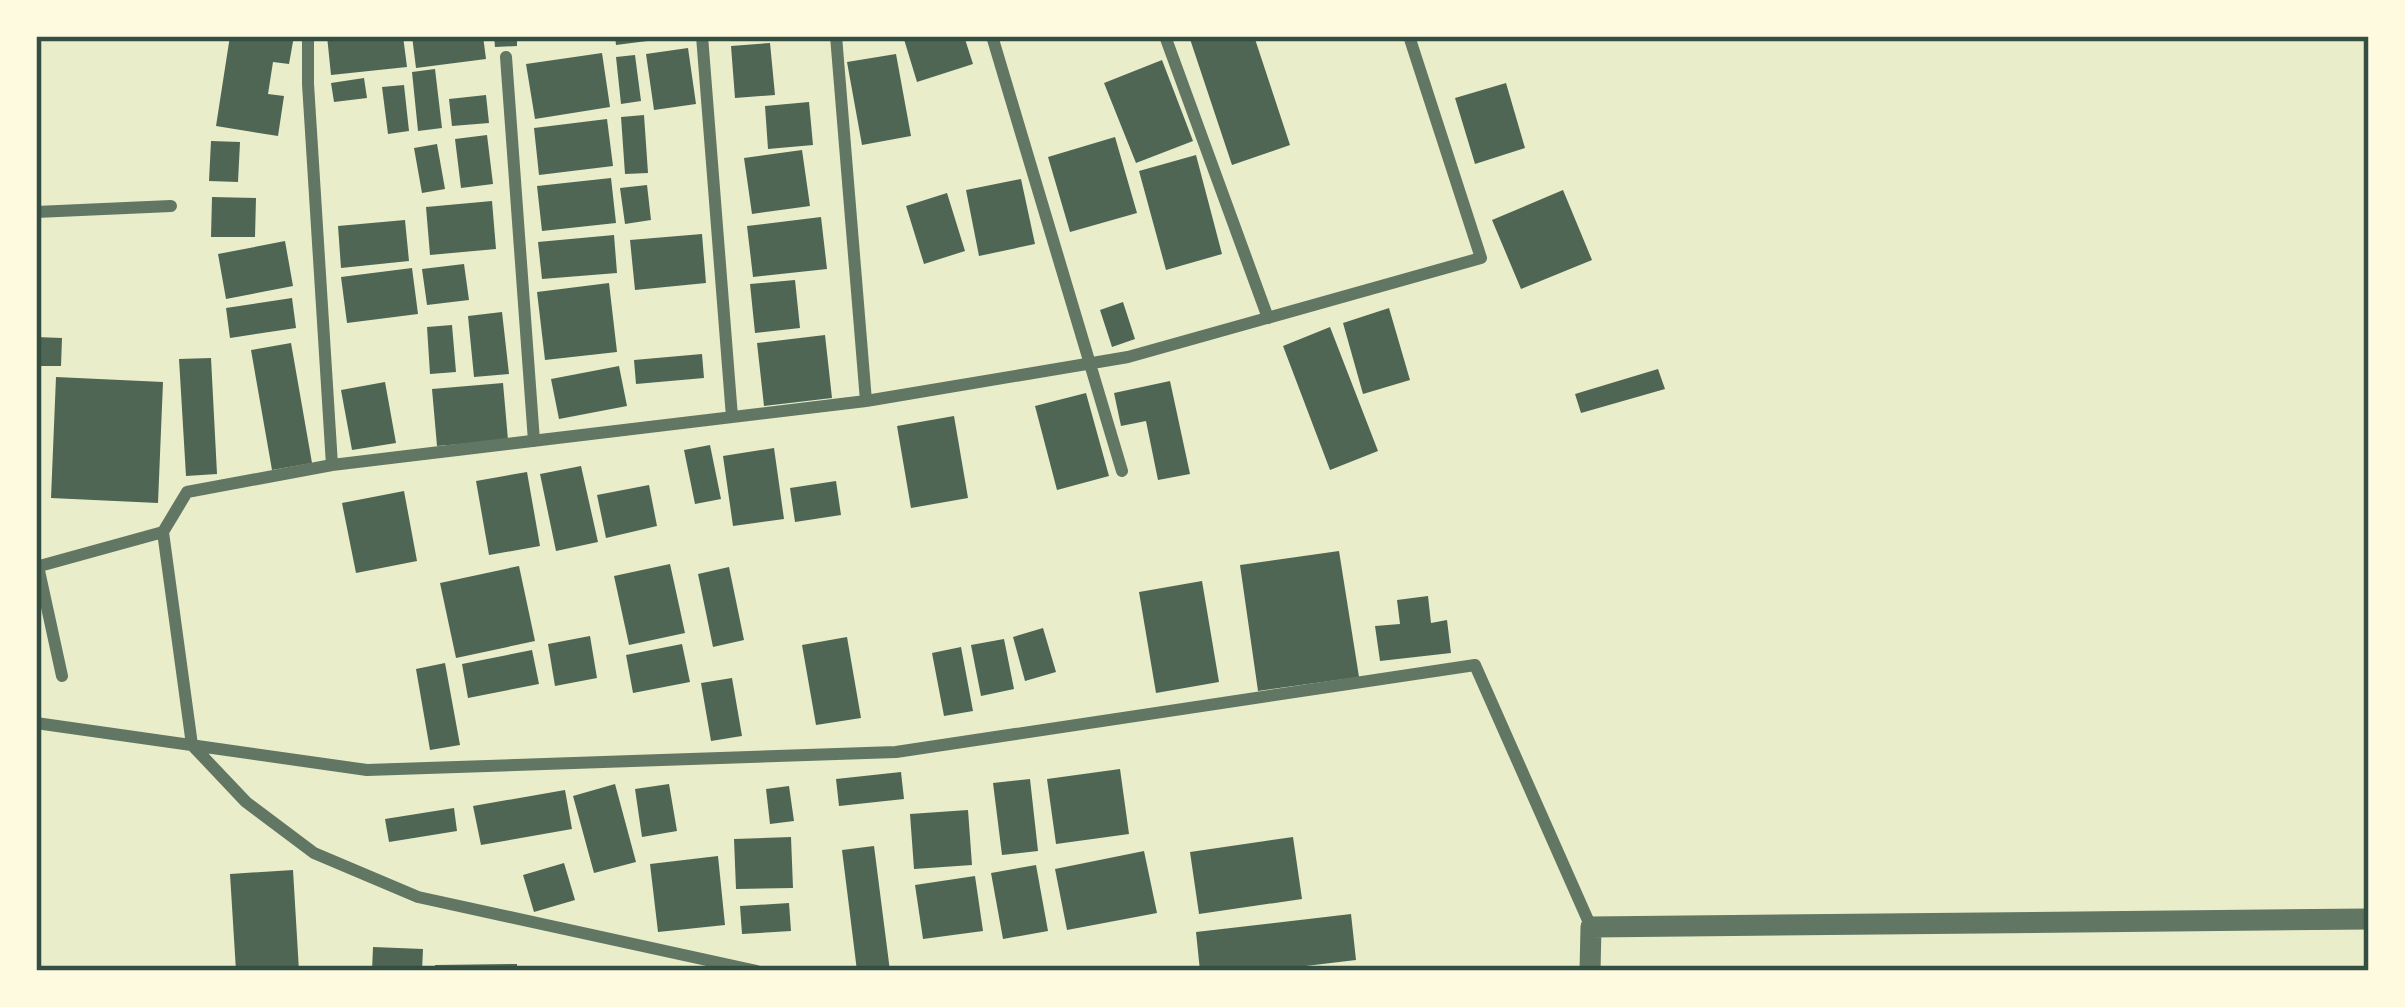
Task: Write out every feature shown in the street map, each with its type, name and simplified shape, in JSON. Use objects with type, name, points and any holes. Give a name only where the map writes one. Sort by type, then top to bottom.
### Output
[{"type":"street","points":[[308,36],[332,465]]},
{"type":"street","points":[[702,36],[732,417]]},
{"type":"street","points":[[836,36],[866,401]]},
{"type":"street","points":[[992,36],[1122,471]]},
{"type":"street","points":[[1165,36],[1268,318]]},
{"type":"street","points":[[757,971],[418,897],[314,854],[246,802],[192,745],[163,532],[187,492],[332,465],[866,401],[1128,357],[1481,258],[1409,36]]},
{"type":"street","points":[[506,57],[533,441]]},
{"type":"street","points":[[36,212],[171,206]]},
{"type":"street","points":[[62,676],[37,566],[163,532]]},
{"type":"street","points":[[36,723],[367,770],[896,752],[1475,665],[1591,926],[1590,971]]},
{"type":"street","points":[[1591,926],[2369,919]]},
{"type":"building","points":[[230,36],[294,36],[289,64],[273,62],[268,94],[284,96],[278,136],[216,126]]},
{"type":"building","points":[[327,36],[403,36],[407,67],[331,75]]},
{"type":"building","points":[[412,36],[483,36],[486,59],[416,68]]},
{"type":"building","points":[[494,36],[517,36],[517,46],[495,47]]},
{"type":"building","points":[[615,36],[663,36],[663,39],[616,45]]},
{"type":"building","points":[[903,36],[964,36],[973,64],[917,82]]},
{"type":"building","points":[[1189,36],[1254,36],[1290,145],[1232,165]]},
{"type":"building","points":[[770,43],[775,95],[735,98],[731,46]]},
{"type":"building","points":[[688,48],[696,104],[654,110],[646,54]]},
{"type":"building","points":[[602,53],[610,107],[535,119],[526,64]]},
{"type":"building","points":[[896,54],[911,136],[862,145],[847,62]]},
{"type":"building","points":[[635,55],[641,101],[621,104],[616,57]]},
{"type":"building","points":[[1162,60],[1193,141],[1136,163],[1104,83]]},
{"type":"building","points":[[435,69],[442,128],[418,131],[412,72]]},
{"type":"building","points":[[364,78],[367,98],[334,102],[331,83]]},
{"type":"building","points":[[1506,83],[1525,148],[1475,164],[1455,98]]},
{"type":"building","points":[[404,85],[409,131],[388,134],[382,87]]},
{"type":"building","points":[[486,95],[489,123],[452,126],[449,99]]},
{"type":"building","points":[[809,102],[813,145],[768,149],[765,106]]},
{"type":"building","points":[[644,115],[648,173],[625,174],[621,117]]},
{"type":"building","points":[[607,119],[613,166],[539,175],[534,128]]},
{"type":"building","points":[[487,135],[493,184],[461,188],[455,139]]},
{"type":"building","points":[[1115,137],[1137,213],[1070,232],[1048,157]]},
{"type":"building","points":[[211,141],[240,142],[238,182],[209,181]]},
{"type":"building","points":[[437,144],[445,189],[422,193],[414,148]]},
{"type":"building","points":[[802,150],[810,206],[752,214],[744,158]]},
{"type":"building","points":[[1196,155],[1222,254],[1166,270],[1139,171]]},
{"type":"building","points":[[611,178],[616,223],[542,231],[537,186]]},
{"type":"building","points":[[1021,179],[1035,244],[979,256],[966,190]]},
{"type":"building","points":[[647,185],[651,220],[625,224],[620,188]]},
{"type":"building","points":[[1563,190],[1592,260],[1521,289],[1492,220]]},
{"type":"building","points":[[947,193],[965,251],[924,264],[906,206]]},
{"type":"building","points":[[212,197],[256,198],[255,237],[211,237]]},
{"type":"building","points":[[492,201],[496,249],[430,255],[426,207]]},
{"type":"building","points":[[821,217],[827,269],[753,277],[747,226]]},
{"type":"building","points":[[405,220],[409,261],[341,268],[338,226]]},
{"type":"building","points":[[702,234],[706,283],[635,290],[630,240]]},
{"type":"building","points":[[614,235],[617,273],[542,279],[538,242]]},
{"type":"building","points":[[285,241],[293,286],[226,299],[218,254]]},
{"type":"building","points":[[464,264],[469,300],[427,305],[422,269]]},
{"type":"building","points":[[412,268],[418,314],[347,323],[341,277]]},
{"type":"building","points":[[795,280],[800,328],[755,333],[750,284]]},
{"type":"building","points":[[609,283],[617,352],[545,360],[537,292]]},
{"type":"building","points":[[292,298],[296,328],[230,338],[226,308]]},
{"type":"building","points":[[1123,302],[1135,339],[1112,347],[1100,310]]},
{"type":"building","points":[[1389,308],[1410,380],[1363,394],[1343,323]]},
{"type":"building","points":[[502,312],[509,374],[474,377],[468,316]]},
{"type":"building","points":[[452,325],[456,372],[430,374],[427,327]]},
{"type":"building","points":[[1330,327],[1378,451],[1330,470],[1283,346]]},
{"type":"building","points":[[825,335],[832,398],[764,406],[757,343]]},
{"type":"building","points":[[36,337],[62,338],[61,366],[36,366]]},
{"type":"building","points":[[291,343],[312,463],[272,470],[251,350]]},
{"type":"building","points":[[702,354],[704,378],[636,384],[634,360]]},
{"type":"building","points":[[211,358],[217,474],[186,476],[179,359]]},
{"type":"building","points":[[619,366],[627,406],[559,419],[551,379]]},
{"type":"building","points":[[1658,369],[1665,389],[1581,413],[1575,394]]},
{"type":"building","points":[[56,377],[163,382],[158,503],[51,498]]},
{"type":"building","points":[[1170,381],[1190,474],[1158,480],[1146,421],[1121,426],[1114,393]]},
{"type":"building","points":[[385,382],[396,443],[352,450],[341,390]]},
{"type":"building","points":[[503,383],[508,440],[437,446],[432,389]]},
{"type":"building","points":[[1086,393],[1109,476],[1057,490],[1035,406]]},
{"type":"building","points":[[954,416],[968,498],[911,508],[897,426]]},
{"type":"building","points":[[710,445],[721,499],[695,504],[684,450]]},
{"type":"building","points":[[774,448],[784,519],[733,526],[723,456]]},
{"type":"building","points":[[581,466],[598,542],[556,551],[540,474]]},
{"type":"building","points":[[527,472],[540,546],[489,555],[476,481]]},
{"type":"building","points":[[836,481],[841,515],[795,522],[790,488]]},
{"type":"building","points":[[649,485],[657,526],[606,538],[597,495]]},
{"type":"building","points":[[404,491],[417,561],[356,573],[342,503]]},
{"type":"building","points":[[1339,551],[1359,677],[1258,691],[1240,565]]},
{"type":"building","points":[[670,564],[685,633],[629,645],[614,576]]},
{"type":"building","points":[[519,566],[535,641],[456,658],[440,583]]},
{"type":"building","points":[[729,567],[744,640],[713,647],[698,574]]},
{"type":"building","points":[[1202,581],[1219,682],[1156,693],[1139,592]]},
{"type":"building","points":[[1428,596],[1431,623],[1447,620],[1451,653],[1380,661],[1375,626],[1400,624],[1397,600]]},
{"type":"building","points":[[1043,628],[1056,672],[1025,681],[1013,637]]},
{"type":"building","points":[[590,636],[597,678],[555,686],[548,644]]},
{"type":"building","points":[[847,637],[861,718],[816,725],[802,645]]},
{"type":"building","points":[[1004,639],[1014,689],[981,696],[971,645]]},
{"type":"building","points":[[682,644],[690,682],[633,693],[626,655]]},
{"type":"building","points":[[961,647],[973,711],[944,716],[932,653]]},
{"type":"building","points":[[532,650],[539,684],[468,698],[462,664]]},
{"type":"building","points":[[445,663],[460,745],[430,750],[416,669]]},
{"type":"building","points":[[732,678],[742,736],[711,741],[701,683]]},
{"type":"building","points":[[1120,769],[1129,834],[1056,844],[1047,779]]},
{"type":"building","points":[[901,772],[904,799],[839,806],[836,779]]},
{"type":"building","points":[[1030,779],[1038,851],[1002,855],[993,783]]},
{"type":"building","points":[[615,784],[636,862],[594,873],[573,796]]},
{"type":"building","points":[[669,784],[677,831],[642,837],[635,789]]},
{"type":"building","points":[[789,786],[794,821],[770,824],[766,789]]},
{"type":"building","points":[[565,790],[572,829],[481,845],[473,806]]},
{"type":"building","points":[[454,808],[457,831],[389,842],[385,819]]},
{"type":"building","points":[[968,810],[972,865],[914,869],[910,814]]},
{"type":"building","points":[[791,837],[793,888],[736,889],[734,839]]},
{"type":"building","points":[[1293,837],[1302,899],[1199,914],[1190,852]]},
{"type":"building","points":[[874,846],[890,971],[857,971],[842,850]]},
{"type":"building","points":[[1144,851],[1157,913],[1067,930],[1055,869]]},
{"type":"building","points":[[718,856],[725,925],[658,932],[650,864]]},
{"type":"building","points":[[564,863],[575,900],[534,912],[523,875]]},
{"type":"building","points":[[1036,865],[1048,931],[1003,939],[991,873]]},
{"type":"building","points":[[293,870],[299,971],[236,971],[230,874]]},
{"type":"building","points":[[975,876],[983,931],[923,939],[915,885]]},
{"type":"building","points":[[789,903],[791,931],[742,934],[740,906]]},
{"type":"building","points":[[1351,914],[1356,960],[1263,971],[1200,971],[1196,932]]},
{"type":"building","points":[[373,947],[423,949],[422,971],[372,971]]},
{"type":"building","points":[[517,964],[517,971],[435,971],[435,965]]}]
